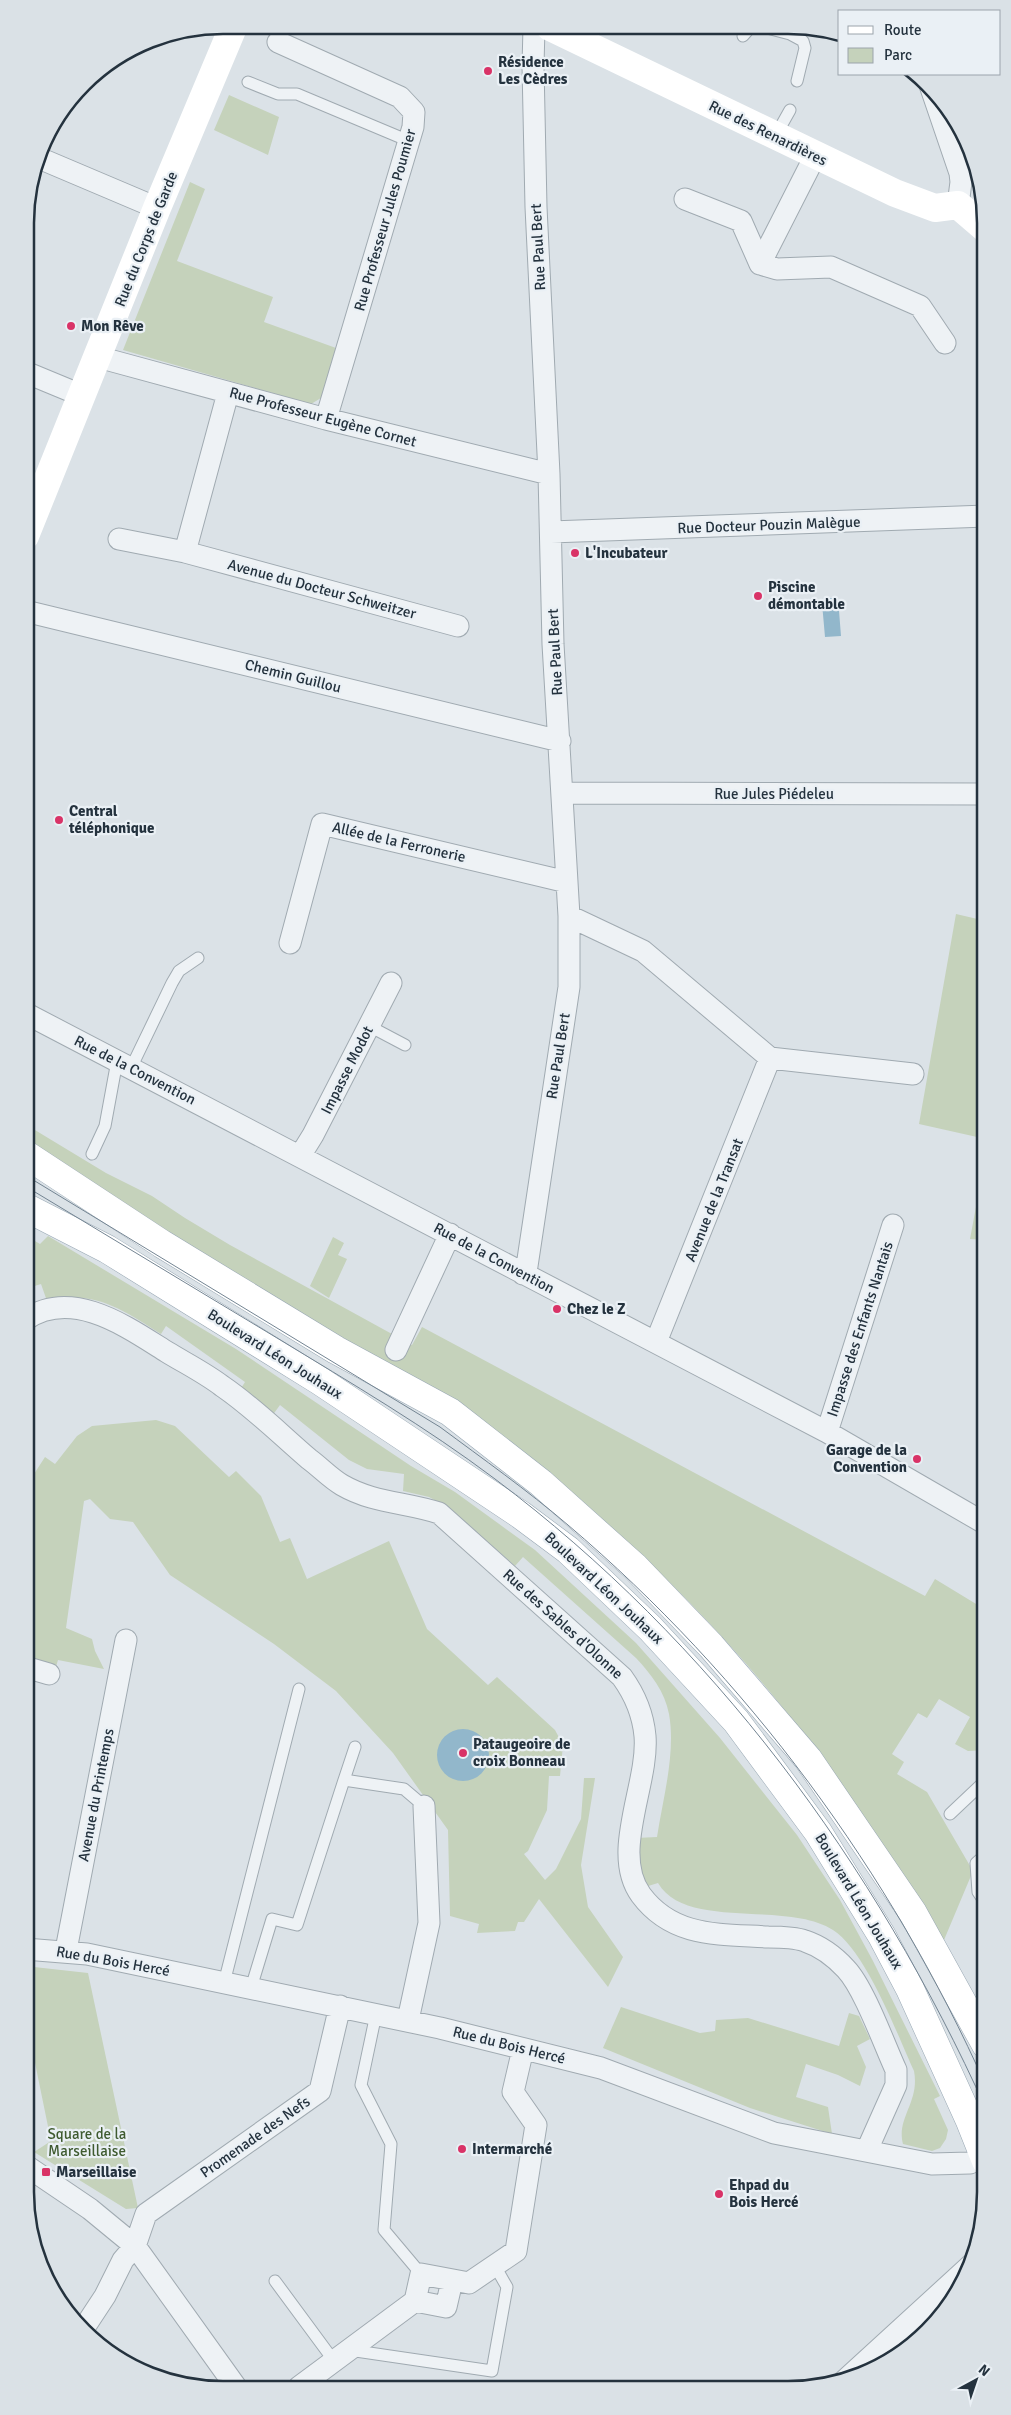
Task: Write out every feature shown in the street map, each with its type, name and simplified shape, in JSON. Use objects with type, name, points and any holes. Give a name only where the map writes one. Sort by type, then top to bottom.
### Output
[{"type":"main road","name":"Rue du Corps de Garde","points":[[34,514],[157,208],[230,34]]},
{"type":"main road","name":"Rue des Renardières","points":[[564,34],[815,156],[926,206],[935,208],[958,205]]},
{"type":"main road","points":[[958,205],[977,221]]},
{"type":"main road","points":[[34,1160],[162,1244],[336,1350],[450,1412],[541,1484],[635,1567],[711,1646],[808,1759],[913,1913],[977,2029]]},
{"type":"main road","name":"Boulevard Léon Jouhaux","points":[[34,1212],[107,1250],[312,1376],[505,1504],[568,1550],[650,1628],[736,1721],[818,1832],[882,1936],[910,1989],[977,2141]]},
{"type":"street","name":"Rue Paul Bert","points":[[524,1274],[527,1266],[569,987],[569,916],[553,644],[549,474],[536,206],[534,34]]},
{"type":"street","name":"Rue Professeur Jules Poumier","points":[[278,42],[400,97],[414,112],[409,142],[326,419]]},
{"type":"street","points":[[938,108],[960,173],[961,182],[958,205]]},
{"type":"street","points":[[760,264],[815,156]]},
{"type":"street","points":[[45,160],[157,208]]},
{"type":"street","points":[[685,199],[741,221],[760,264],[776,269],[830,267],[920,306],[945,342]]},
{"type":"street","name":"Rue Professeur Eugène Cornet","points":[[98,357],[326,419],[549,474]]},
{"type":"street","points":[[34,376],[83,396]]},
{"type":"street","points":[[185,552],[228,393]]},
{"type":"street","name":"Rue Docteur Pouzin Malègue","points":[[551,532],[977,516]]},
{"type":"street","name":"Avenue du Docteur Schweitzer","points":[[119,539],[185,552],[458,626]]},
{"type":"street","name":"Chemin Guillou","points":[[34,613],[560,741]]},
{"type":"street","name":"Rue Jules Piédeleu","points":[[563,793],[977,794]]},
{"type":"street","name":"Allée de la Ferronerie","points":[[290,943],[322,824],[567,882]]},
{"type":"street","points":[[569,916],[643,952],[770,1058],[914,1074]]},
{"type":"street","name":"Impasse Modot","points":[[300,1156],[391,982]]},
{"type":"street","name":"Rue de la Convention","points":[[34,1018],[827,1432],[977,1519]]},
{"type":"street","name":"Avenue de la Transat","points":[[656,1342],[770,1058]]},
{"type":"street","name":"Impasse des Enfants Nantais","points":[[827,1432],[893,1226]]},
{"type":"street","points":[[396,1350],[450,1234]]},
{"type":"street","name":"Rue des Sables d'Olonne","points":[[34,1314],[51,1309],[93,1311],[116,1321],[223,1386],[340,1484],[373,1499],[410,1504],[439,1513],[622,1677],[634,1694],[645,1737],[644,1759],[629,1859],[632,1878],[639,1893],[650,1908],[667,1920],[686,1928],[709,1934],[791,1938],[805,1941],[820,1948],[846,1969],[857,1984],[896,2070],[896,2085],[868,2150]]},
{"type":"street","name":"Avenue du Printemps","points":[[66,1950],[126,1640]]},
{"type":"street","points":[[34,1670],[49,1674]]},
{"type":"street","points":[[408,2020],[428,1923],[424,1806]]},
{"type":"street","name":"Rue du Bois Hercé","points":[[34,1949],[66,1950],[408,2020],[601,2068],[774,2133],[932,2164],[977,2161]]},
{"type":"street","name":"Promenade des Nefs","points":[[87,2324],[105,2296],[123,2260],[135,2246],[146,2214],[320,2091],[340,2006]]},
{"type":"street","points":[[307,2381],[415,2301],[421,2274],[469,2283],[516,2251],[536,2124],[513,2092],[523,2049]]},
{"type":"street","points":[[34,2172],[90,2210],[135,2246],[232,2381]]},
{"type":"street","points":[[857,2368],[957,2277]]},
{"type":"street","points":[[415,2301],[446,2307],[452,2281]]},
{"type":"lane","points":[[790,34],[803,41],[805,48],[797,80]]},
{"type":"lane","points":[[248,82],[278,94],[297,94],[409,142]]},
{"type":"lane","points":[[776,137],[790,110]]},
{"type":"lane","points":[[92,1154],[105,1126],[124,1064],[179,971],[198,958]]},
{"type":"lane","points":[[369,1026],[405,1045]]},
{"type":"lane","points":[[224,1982],[299,1689]]},
{"type":"lane","points":[[251,1988],[272,1919],[297,1925],[355,1747]]},
{"type":"lane","points":[[344,1780],[404,1789],[424,1806]]},
{"type":"lane","points":[[950,1814],[977,1788]]},
{"type":"lane","points":[[977,1861],[977,1877]]},
{"type":"lane","points":[[376,2014],[362,2085],[391,2144],[384,2230],[421,2274]]},
{"type":"lane","points":[[275,2282],[342,2356],[492,2371],[507,2287],[495,2266]]},
{"type":"green space","points":[[229,95],[279,117],[268,155],[214,130]]},
{"type":"green space","points":[[190,182],[205,189],[177,261],[273,297],[264,322],[336,348],[321,398],[311,404],[123,350]]},
{"type":"green space","points":[[956,914],[977,919],[977,1137],[919,1124]]},
{"type":"green space","points":[[34,1129],[106,1173],[152,1196],[230,1245],[412,1345],[422,1327],[925,1596],[935,1579],[977,1605],[977,1750],[968,1751],[955,1744],[970,1717],[939,1699],[927,1718],[918,1713],[892,1754],[904,1762],[897,1774],[927,1792],[973,1871],[944,1940],[882,1844],[794,1721],[737,1653],[702,1615],[627,1541],[548,1472],[467,1409],[421,1381],[342,1339],[34,1150]]},
{"type":"green space","points":[[977,1201],[977,1239],[970,1239]]},
{"type":"green space","points":[[48,1236],[236,1349],[411,1466],[455,1492],[535,1550],[636,1643],[720,1738],[797,1835],[840,1900],[873,1961],[940,2096],[934,2099],[948,2130],[946,2139],[940,2148],[932,2151],[903,2144],[903,2126],[914,2092],[914,2071],[869,1974],[845,1941],[833,1930],[813,1921],[790,1917],[714,1911],[691,1906],[672,1898],[658,1883],[645,1887],[641,1879],[636,1838],[657,1837],[668,1776],[671,1729],[667,1706],[661,1691],[636,1658],[523,1557],[515,1566],[449,1508],[429,1497],[403,1491],[404,1474],[367,1469],[349,1460],[280,1405],[272,1416],[240,1390],[245,1382],[166,1326],[161,1334],[121,1310],[94,1300],[64,1298],[47,1301],[41,1284],[34,1286],[34,1240],[40,1244]]},
{"type":"green space","points":[[333,1237],[344,1243],[338,1255],[347,1259],[329,1298],[310,1286]]},
{"type":"green space","points":[[156,1420],[175,1426],[229,1477],[236,1471],[261,1496],[280,1542],[290,1538],[307,1579],[389,1541],[427,1629],[488,1685],[497,1677],[555,1730],[563,1745],[560,1776],[549,1776],[547,1810],[528,1851],[524,1854],[545,1880],[556,1869],[581,1819],[584,1778],[595,1778],[581,1865],[588,1907],[623,1957],[608,1987],[539,1899],[524,1922],[518,1922],[515,1931],[477,1933],[479,1924],[450,1916],[448,1830],[393,1753],[336,1691],[274,1644],[170,1575],[133,1522],[110,1519],[90,1499],[84,1501],[66,1628],[92,1639],[95,1651],[104,1669],[58,1660],[55,1670],[34,1664],[34,1474],[45,1457],[55,1464],[77,1436],[92,1426]]},
{"type":"green space","name":"Square de la Marseillaise","points":[[34,1967],[88,1973],[138,2208],[126,2209],[34,2152],[51,2141],[34,2058]]},
{"type":"green space","points":[[621,2007],[700,2033],[715,2031],[716,2020],[748,2018],[839,2046],[849,2013],[859,2016],[870,2039],[857,2046],[866,2067],[860,2086],[838,2075],[806,2064],[796,2097],[828,2107],[832,2134],[750,2108],[603,2048]]},
{"type":"water","points":[[829,598],[838,598],[841,636],[825,637],[822,603],[829,603]]},
{"type":"water","name":"Pataugeoire de croix Bonneau","points":[[458,1729],[468,1729],[477,1733],[485,1741],[489,1755],[485,1769],[477,1777],[468,1781],[458,1781],[449,1777],[441,1769],[437,1760],[437,1750],[441,1741],[449,1733]]},
{"type":"tram line","points":[[34,1180],[440,1427],[568,1525],[633,1584],[695,1647],[754,1713],[809,1782],[859,1855],[906,1929],[948,2007],[977,2067]]},
{"type":"tram line","points":[[34,1191],[333,1372],[442,1441],[495,1479],[574,1543],[648,1612],[716,1685],[780,1763],[839,1845],[893,1930],[942,2018],[977,2090]]},
{"type":"place","name":"Résidence Les Cèdres","points":[[488,71]]},
{"type":"place","name":"Mon Rêve","points":[[71,326]]},
{"type":"place","name":"L'Incubateur","points":[[575,553]]},
{"type":"place","name":"Piscine démontable","points":[[758,596]]},
{"type":"place","name":"Central téléphonique","points":[[59,820]]},
{"type":"place","name":"Chez le Z","points":[[557,1309]]},
{"type":"place","name":"Garage de la Convention","points":[[917,1459]]},
{"type":"place","name":"Pataugeoire de croix Bonneau","points":[[463,1753]]},
{"type":"place","name":"Intermarché","points":[[462,2149]]},
{"type":"place","name":"Marseillaise","points":[[46,2172]]},
{"type":"place","name":"Ehpad du Bois Hercé","points":[[719,2194]]}]
